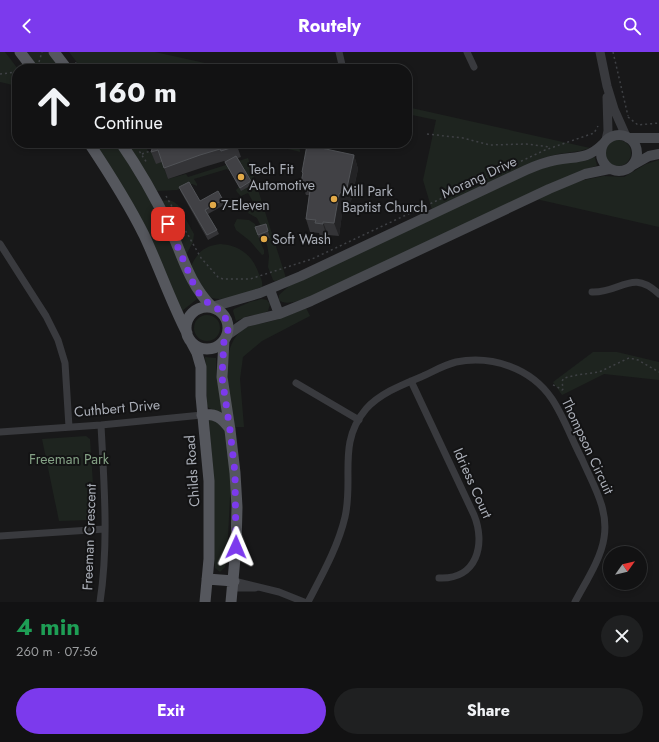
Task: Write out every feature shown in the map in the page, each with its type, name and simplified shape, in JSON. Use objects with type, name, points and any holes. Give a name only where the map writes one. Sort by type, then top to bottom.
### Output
[{"type":"main road","points":[[20,52],[29,64]]},
{"type":"main road","points":[[54,52],[69,64]]},
{"type":"main road","points":[[609,169],[602,160],[601,149],[605,142],[615,136],[659,138]]},
{"type":"main road","points":[[627,137],[632,141],[637,150],[636,160],[633,165]]},
{"type":"main road","name":"Morang Drive","points":[[212,307],[270,290],[526,170],[556,160],[584,156],[595,152],[605,142]]},
{"type":"main road","name":"Childs Road","points":[[92,148],[130,208],[144,235],[197,353],[201,367],[202,415],[209,481],[210,528],[205,602]]},
{"type":"main road","points":[[124,148],[157,203],[176,240],[194,285],[212,307]]},
{"type":"main road","points":[[232,602],[237,507],[235,473],[222,377],[225,338],[246,322],[279,314],[311,301],[549,188],[585,174],[609,169],[619,172],[649,156],[659,154]]},
{"type":"main road","points":[[270,290],[279,314]]},
{"type":"main road","points":[[212,307],[218,309],[226,318],[228,330],[220,345],[214,348],[201,348],[189,337],[186,326],[188,319],[192,313],[198,309],[212,307]]},
{"type":"main road","name":"Cuthbert Drive","points":[[202,415],[218,416],[225,422],[230,430]]},
{"type":"main road","points":[[207,582],[233,585]]},
{"type":"street","points":[[339,52],[342,64]]},
{"type":"street","points":[[467,52],[474,66]]},
{"type":"street","points":[[600,52],[614,110],[627,137]]},
{"type":"street","points":[[605,142],[608,130],[607,86]]},
{"type":"street","points":[[0,244],[46,316],[58,340],[65,363],[70,427]]},
{"type":"street","points":[[592,292],[605,292],[625,283],[632,282],[645,284],[659,294]]},
{"type":"street","name":"Thompson Circuit","points":[[308,602],[333,552],[342,528],[348,502],[348,445],[354,427],[365,410],[379,397],[448,364],[485,360],[498,362],[523,373],[546,391],[552,400],[598,494],[604,514],[605,532],[602,549],[575,602]]},
{"type":"street","name":"Idriess Court","points":[[411,381],[474,515],[480,534],[478,552],[470,566],[456,577],[439,578]]},
{"type":"street","points":[[296,383],[359,420]]},
{"type":"street","name":"Cuthbert Drive","points":[[0,432],[100,425],[202,415]]},
{"type":"street","name":"Freeman Crescent","points":[[100,425],[105,489],[105,529],[100,602]]},
{"type":"street","points":[[0,536],[105,529]]},
{"type":"street","points":[[233,585],[279,592],[304,602]]},
{"type":"path","points":[[0,74],[12,73]]},
{"type":"path","points":[[628,117],[638,125],[659,123]]},
{"type":"path","points":[[427,134],[463,138],[490,145],[526,144],[551,147]]},
{"type":"path","points":[[164,194],[201,258],[218,277],[223,279],[250,279],[312,259],[551,147],[574,139]]},
{"type":"path","points":[[137,148],[149,168]]},
{"type":"path","points":[[141,154],[157,148]]},
{"type":"path","points":[[553,386],[556,386],[562,390],[562,381],[564,378],[599,372],[629,358],[638,360],[659,372]]},
{"type":"green space","points":[[0,52],[5,52],[14,64],[12,64],[12,85],[0,82]]},
{"type":"green space","points":[[26,52],[48,52],[57,64],[35,64]]},
{"type":"green space","points":[[69,52],[155,52],[209,64],[78,64]]},
{"type":"green space","points":[[412,108],[590,148],[540,159],[432,210],[423,180],[436,120],[412,115]]},
{"type":"green space","points":[[618,140],[627,144],[631,153],[627,162],[618,166],[609,162],[605,153],[609,144]]},
{"type":"green space","points":[[97,148],[119,148],[153,205],[197,299],[182,311]]},
{"type":"green space","points":[[129,148],[146,148],[149,152],[154,151],[158,163],[162,162],[168,179],[186,174],[188,177],[248,158],[286,278],[275,281],[273,280],[268,267],[269,256],[267,245],[260,224],[257,218],[248,213],[256,207],[248,193],[241,196],[236,190],[239,187],[242,191],[239,163],[228,170],[227,169],[194,179],[197,186],[192,184],[177,190],[156,191]]},
{"type":"green space","points":[[283,148],[300,148],[300,152]]},
{"type":"green space","points":[[594,157],[596,166],[580,171],[322,292],[292,302],[284,303],[279,300],[279,295],[289,286],[532,172],[559,164],[585,161]]},
{"type":"green space","points":[[659,160],[659,227],[536,199],[584,180],[604,176],[624,177],[646,164]]},
{"type":"green space","points":[[169,200],[178,205],[194,234],[193,242],[186,255],[161,201]]},
{"type":"green space","points":[[237,219],[249,220],[255,224],[264,254],[262,255],[250,241],[236,230],[234,225]]},
{"type":"green space","points":[[220,244],[240,249],[249,257],[260,277],[262,287],[243,294],[220,299],[213,298],[206,294],[191,266],[202,250],[210,246]]},
{"type":"green space","points":[[261,299],[267,300],[270,304],[268,311],[236,321],[233,311],[234,309]]},
{"type":"green space","points":[[306,308],[310,316],[262,341],[243,357],[240,379],[244,427],[234,427],[227,373],[231,346],[237,335],[249,326],[266,323]]},
{"type":"green space","points":[[207,315],[216,319],[220,328],[216,337],[207,341],[198,337],[194,328],[198,319]]},
{"type":"green space","points":[[593,352],[617,352],[659,362],[659,380],[604,374],[562,395],[553,382]]},
{"type":"green space","points":[[205,357],[216,358],[217,379],[224,415],[207,406]]},
{"type":"green space","points":[[213,418],[225,430],[231,477],[227,557],[225,567],[220,572],[215,568],[214,560],[213,472],[209,421]]},
{"type":"green space","name":"Freeman Park","points":[[86,436],[90,439],[95,514],[90,520],[59,521],[42,439]]},
{"type":"building","points":[[152,148],[231,148],[221,151],[220,149],[200,155],[164,168],[158,150],[151,152]]},
{"type":"building","name":"Mill Park Baptist Church","points":[[306,148],[321,148],[354,155],[347,188],[339,194],[334,223],[315,223],[316,220],[306,219],[311,183],[301,182]]},
{"type":"building","name":"Tech Fit Automotive","points":[[236,156],[251,181],[240,188],[225,162]]},
{"type":"building","points":[[189,182],[200,201],[218,191],[223,200],[205,210],[217,230],[207,235],[179,187]]},
{"type":"building","points":[[266,224],[268,231],[258,235],[255,227]]},
{"type":"place","name":"Tech Fit Automotive","points":[[241,177]]},
{"type":"place","name":"Mill Park Baptist Church","points":[[334,199]]},
{"type":"place","name":"7-Eleven","points":[[213,205]]},
{"type":"place","name":"Soft Wash","points":[[264,239]]},
{"type":"route","points":[[168,224],[194,285],[212,307],[223,313],[228,324],[228,330],[224,340],[222,377],[228,412],[235,473],[237,507],[236,547]]}]
